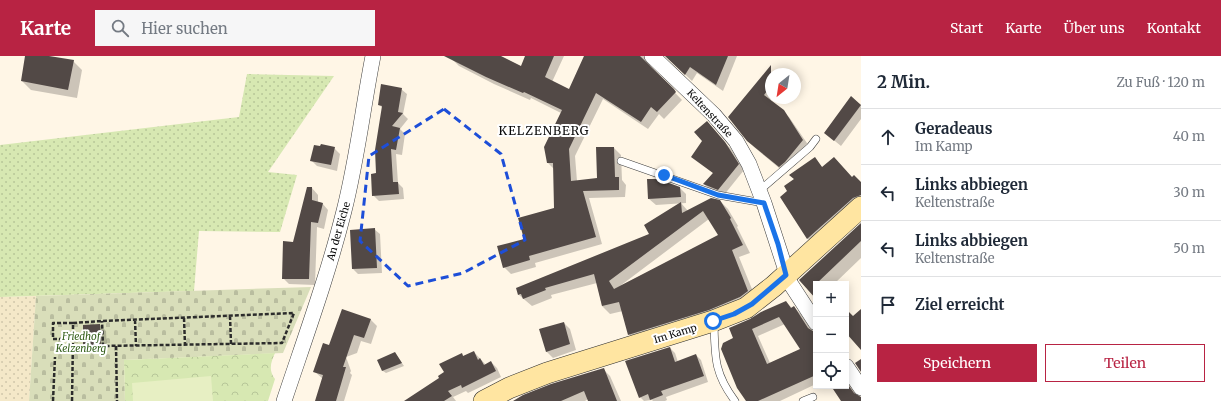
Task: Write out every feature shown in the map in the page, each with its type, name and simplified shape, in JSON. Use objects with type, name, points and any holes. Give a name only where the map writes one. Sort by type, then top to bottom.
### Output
[{"type":"main road","name":"Im Kamp","points":[[484,401],[509,388],[546,373],[734,314],[752,304],[861,207]]},
{"type":"street","name":"An der Eiche","points":[[284,401],[312,317],[344,210],[353,170],[373,56]]},
{"type":"street","name":"Keltenstraße","points":[[652,56],[699,100],[730,132],[742,152],[762,197],[778,244],[786,275],[813,318]]},
{"type":"street","points":[[849,370],[861,388]]},
{"type":"lane","points":[[621,161],[718,195],[762,197],[816,139]]},
{"type":"lane","points":[[713,321],[715,361],[717,370],[724,386],[735,401]]},
{"type":"lane","points":[[802,401],[813,397]]},
{"type":"path","points":[[72,339],[53,339],[52,324],[102,321],[294,313],[282,343],[103,346],[102,321]]},
{"type":"path","points":[[230,316],[231,344]]},
{"type":"path","points":[[184,318],[185,345]]},
{"type":"path","points":[[135,320],[136,346]]},
{"type":"path","points":[[72,401],[73,323]]},
{"type":"path","points":[[116,346],[116,401]]},
{"type":"path","points":[[53,401],[55,357]]},
{"type":"highlighted area","points":[[444,109],[501,154],[525,240],[463,273],[408,286],[360,241],[369,156]]},
{"type":"shaded area","points":[[36,296],[29,401],[0,401],[0,297]]},
{"type":"green space","points":[[247,74],[334,76],[268,172],[297,175],[280,232],[199,231],[194,291],[0,297],[0,145],[239,117]]},
{"type":"green space","name":"Friedhof Kelzenberg","points":[[311,287],[283,353],[124,360],[125,401],[29,401],[36,296]]},
{"type":"green space","points":[[275,353],[271,363],[271,372],[275,379],[268,401],[125,401],[124,360]]},
{"type":"green space","points":[[211,376],[213,401],[133,401],[132,383]]},
{"type":"building","points":[[25,56],[49,56],[74,60],[68,90],[21,81]]},
{"type":"building","points":[[444,56],[501,56],[521,66],[525,56],[554,56],[545,77],[569,89],[584,56],[640,56],[674,89],[676,92],[657,112],[651,107],[641,122],[596,93],[569,149],[571,181],[597,178],[596,147],[614,147],[615,177],[619,177],[619,190],[583,191],[596,237],[529,256],[530,260],[503,268],[497,246],[524,239],[518,218],[554,208],[553,163],[547,163],[544,147],[562,110],[524,92],[523,93],[486,77]]},
{"type":"building","points":[[665,56],[728,56],[716,85],[690,67],[685,75]]},
{"type":"building","points":[[765,72],[765,104],[776,104],[784,110],[803,140],[779,167],[747,141],[728,117]]},
{"type":"building","points":[[381,84],[402,88],[398,112],[403,113],[392,126],[400,128],[396,150],[391,149],[393,182],[398,182],[399,194],[372,196],[371,174],[376,173],[375,150],[382,106],[378,105]]},
{"type":"building","points":[[851,96],[861,105],[834,141],[824,133]]},
{"type":"building","points":[[707,121],[725,142],[739,164],[718,190],[703,184],[713,173],[691,157],[702,141],[694,132]]},
{"type":"building","points":[[321,144],[335,147],[331,165],[310,161],[314,145],[320,146]]},
{"type":"building","points":[[815,157],[822,167],[834,157],[852,177],[854,175],[861,182],[861,195],[853,198],[807,239],[780,197],[787,191],[784,186],[794,179],[789,175]]},
{"type":"building","points":[[647,179],[658,179],[680,187],[681,197],[648,199]]},
{"type":"building","points":[[307,187],[312,187],[312,200],[323,203],[318,223],[311,222],[309,279],[282,279],[283,241],[293,242]]},
{"type":"building","points":[[711,198],[720,200],[731,218],[730,219],[743,245],[732,250],[748,291],[740,297],[709,310],[628,335],[619,302],[602,306],[594,274],[545,288],[546,290],[523,299],[521,294],[518,295],[516,288],[649,234],[644,225],[681,202],[682,213]],"holes":[[[703,211],[718,235],[614,289],[609,281]]]},
{"type":"building","points":[[861,223],[861,241],[819,281],[813,281],[813,296],[799,280]]},
{"type":"building","points":[[375,228],[377,268],[352,269],[350,230]]},
{"type":"building","points":[[786,301],[791,308],[794,306],[808,328],[813,331],[813,376],[758,401],[746,401],[737,388],[721,349],[723,343],[733,338],[729,328],[750,319],[761,312]],"holes":[[[779,317],[800,349],[767,364],[752,329]]]},
{"type":"building","points":[[342,309],[371,319],[364,338],[354,335],[343,367],[346,367],[336,401],[315,401],[323,375],[313,372],[323,343],[329,345]]},
{"type":"building","points":[[861,309],[861,350],[849,336],[849,312],[853,316]]},
{"type":"building","points":[[564,322],[570,344],[546,352],[539,329]]},
{"type":"building","points":[[100,324],[101,346],[83,346],[83,325]]},
{"type":"building","points":[[670,347],[675,362],[696,354],[704,376],[661,391],[663,395],[650,400],[648,394],[639,398],[625,361]]},
{"type":"building","points":[[474,351],[478,360],[480,358],[484,365],[491,361],[496,371],[462,388],[461,385],[448,391],[452,396],[444,401],[404,401],[439,378],[438,376],[444,372],[439,364],[462,353],[463,356]]},
{"type":"building","points":[[395,352],[402,363],[382,371],[377,360]]},
{"type":"building","points":[[861,359],[861,372],[855,363]]},
{"type":"building","points":[[604,368],[617,401],[588,401],[584,391],[561,401],[513,401],[523,395],[551,384]]},
{"type":"building","points":[[849,386],[854,393],[861,397],[861,401],[841,401],[833,389],[849,389]]},
{"type":"district","name":"KELZENBERG","points":[[544,131]]},
{"type":"route","points":[[664,175],[718,195],[764,203],[778,244],[786,275],[763,296],[746,308],[713,321]]}]
